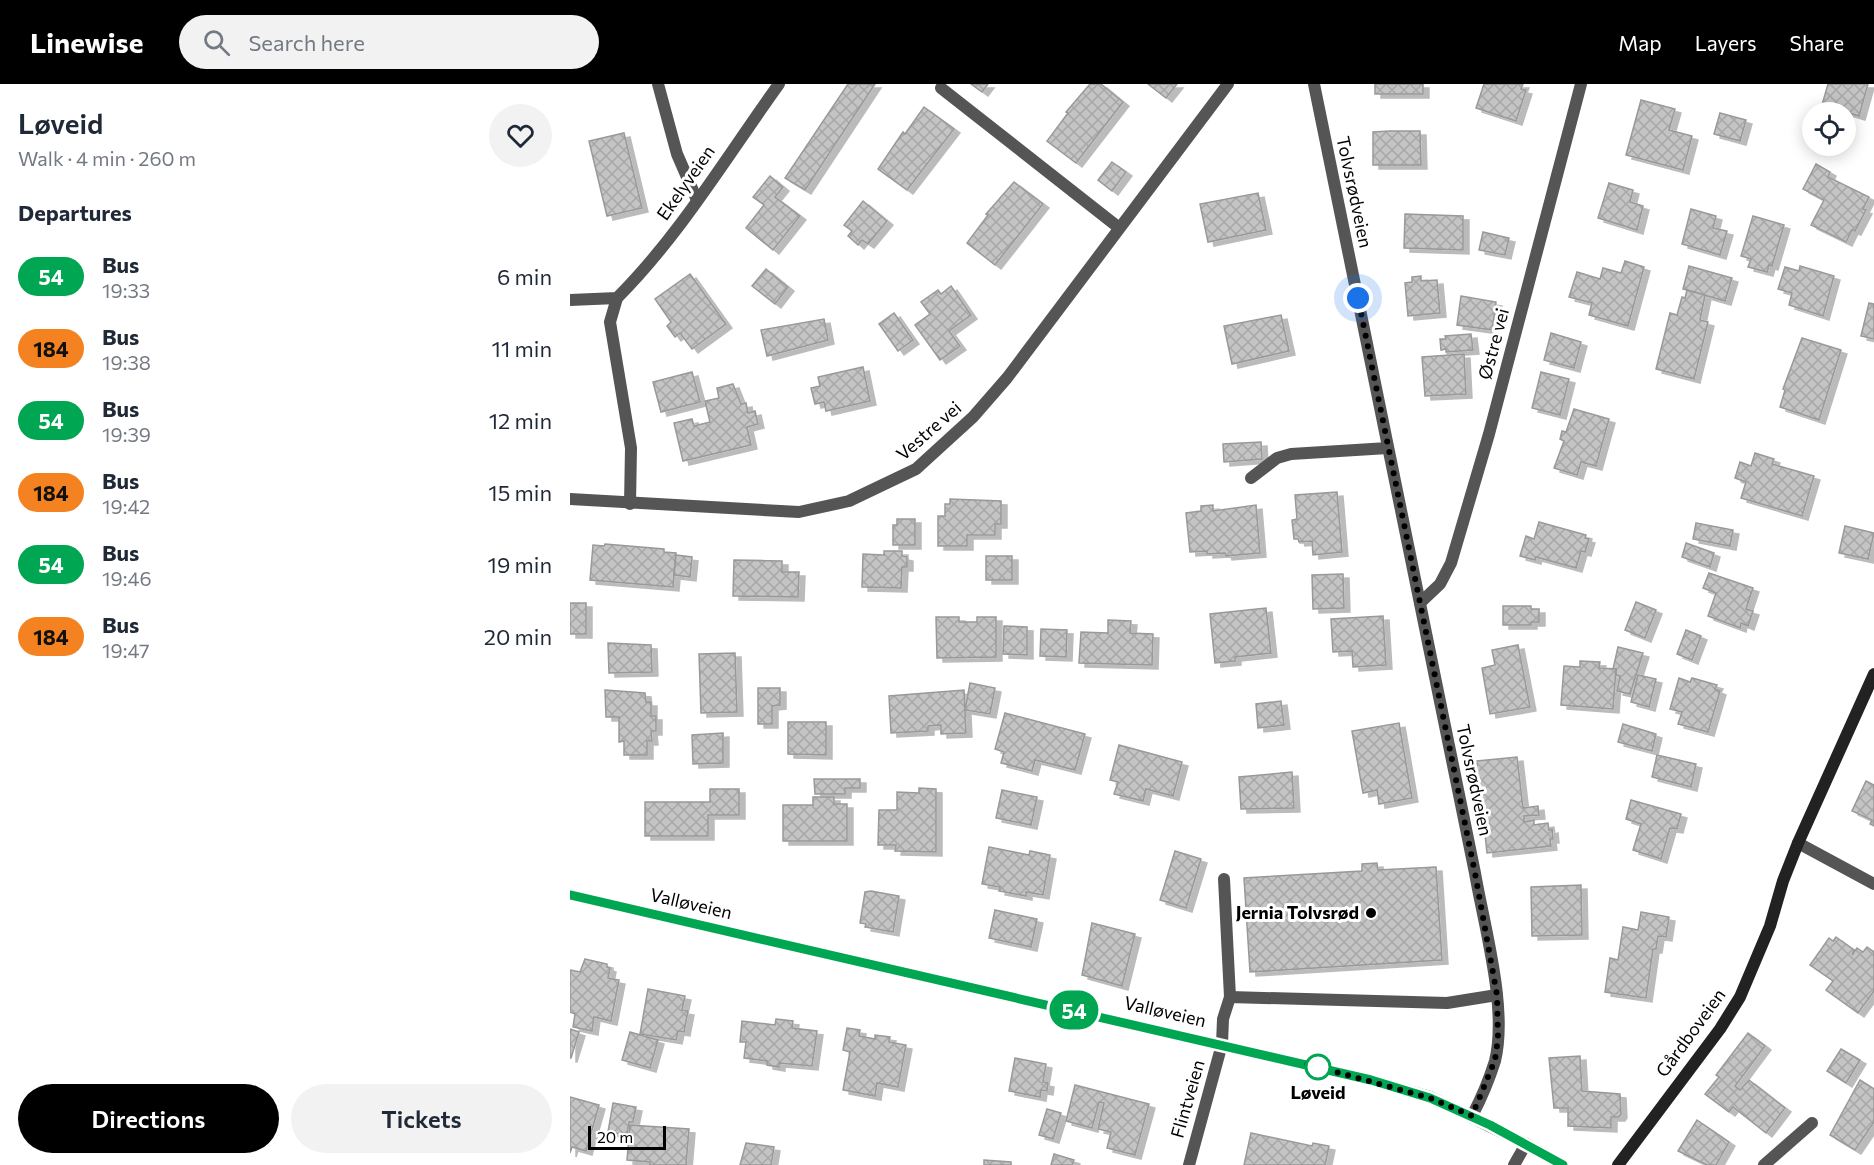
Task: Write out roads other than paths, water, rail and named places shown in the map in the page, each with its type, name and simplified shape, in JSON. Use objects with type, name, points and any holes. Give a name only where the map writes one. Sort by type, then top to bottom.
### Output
[{"type":"main road","name":"Gårdboveien","points":[[1618,1165],[1656,1110],[1720,1029],[1740,997],[1767,935],[1783,880],[1798,843],[1874,674]]},
{"type":"main road","name":"Valløveien","points":[[570,895],[1371,1080],[1430,1098],[1472,1116],[1563,1165]]},
{"type":"street","points":[[658,84],[677,154],[697,200]]},
{"type":"street","name":"Ekelyveien","points":[[617,298],[643,272],[779,84]]},
{"type":"street","name":"Vestre vei","points":[[570,499],[799,512],[849,501],[916,470],[974,417],[1007,378],[1118,227],[1228,84]]},
{"type":"street","name":"Tolvsrødveien","points":[[1314,84],[1497,995],[1498,1038],[1495,1060],[1472,1116]]},
{"type":"street","name":"Østre vei","points":[[1420,603],[1440,584],[1451,563],[1490,435],[1581,84]]},
{"type":"street","points":[[941,88],[1118,227]]},
{"type":"street","points":[[570,300],[617,298],[610,322],[631,448],[630,504]]},
{"type":"street","points":[[1251,478],[1277,458],[1291,454],[1388,448]]},
{"type":"street","points":[[1798,843],[1874,884]]},
{"type":"street","name":"Flintveien","points":[[1189,1165],[1222,1044],[1223,1019],[1230,997],[1224,879]]},
{"type":"street","points":[[1230,997],[1447,1003],[1497,995]]},
{"type":"street","points":[[1764,1165],[1812,1123]]},
{"type":"street","points":[[1514,1165],[1526,1144]]},
{"type":"place","name":"Jernia Tolvsrød","points":[[1371,913]]},
{"type":"place","name":"Løveid","points":[[1318,1067]]}]
